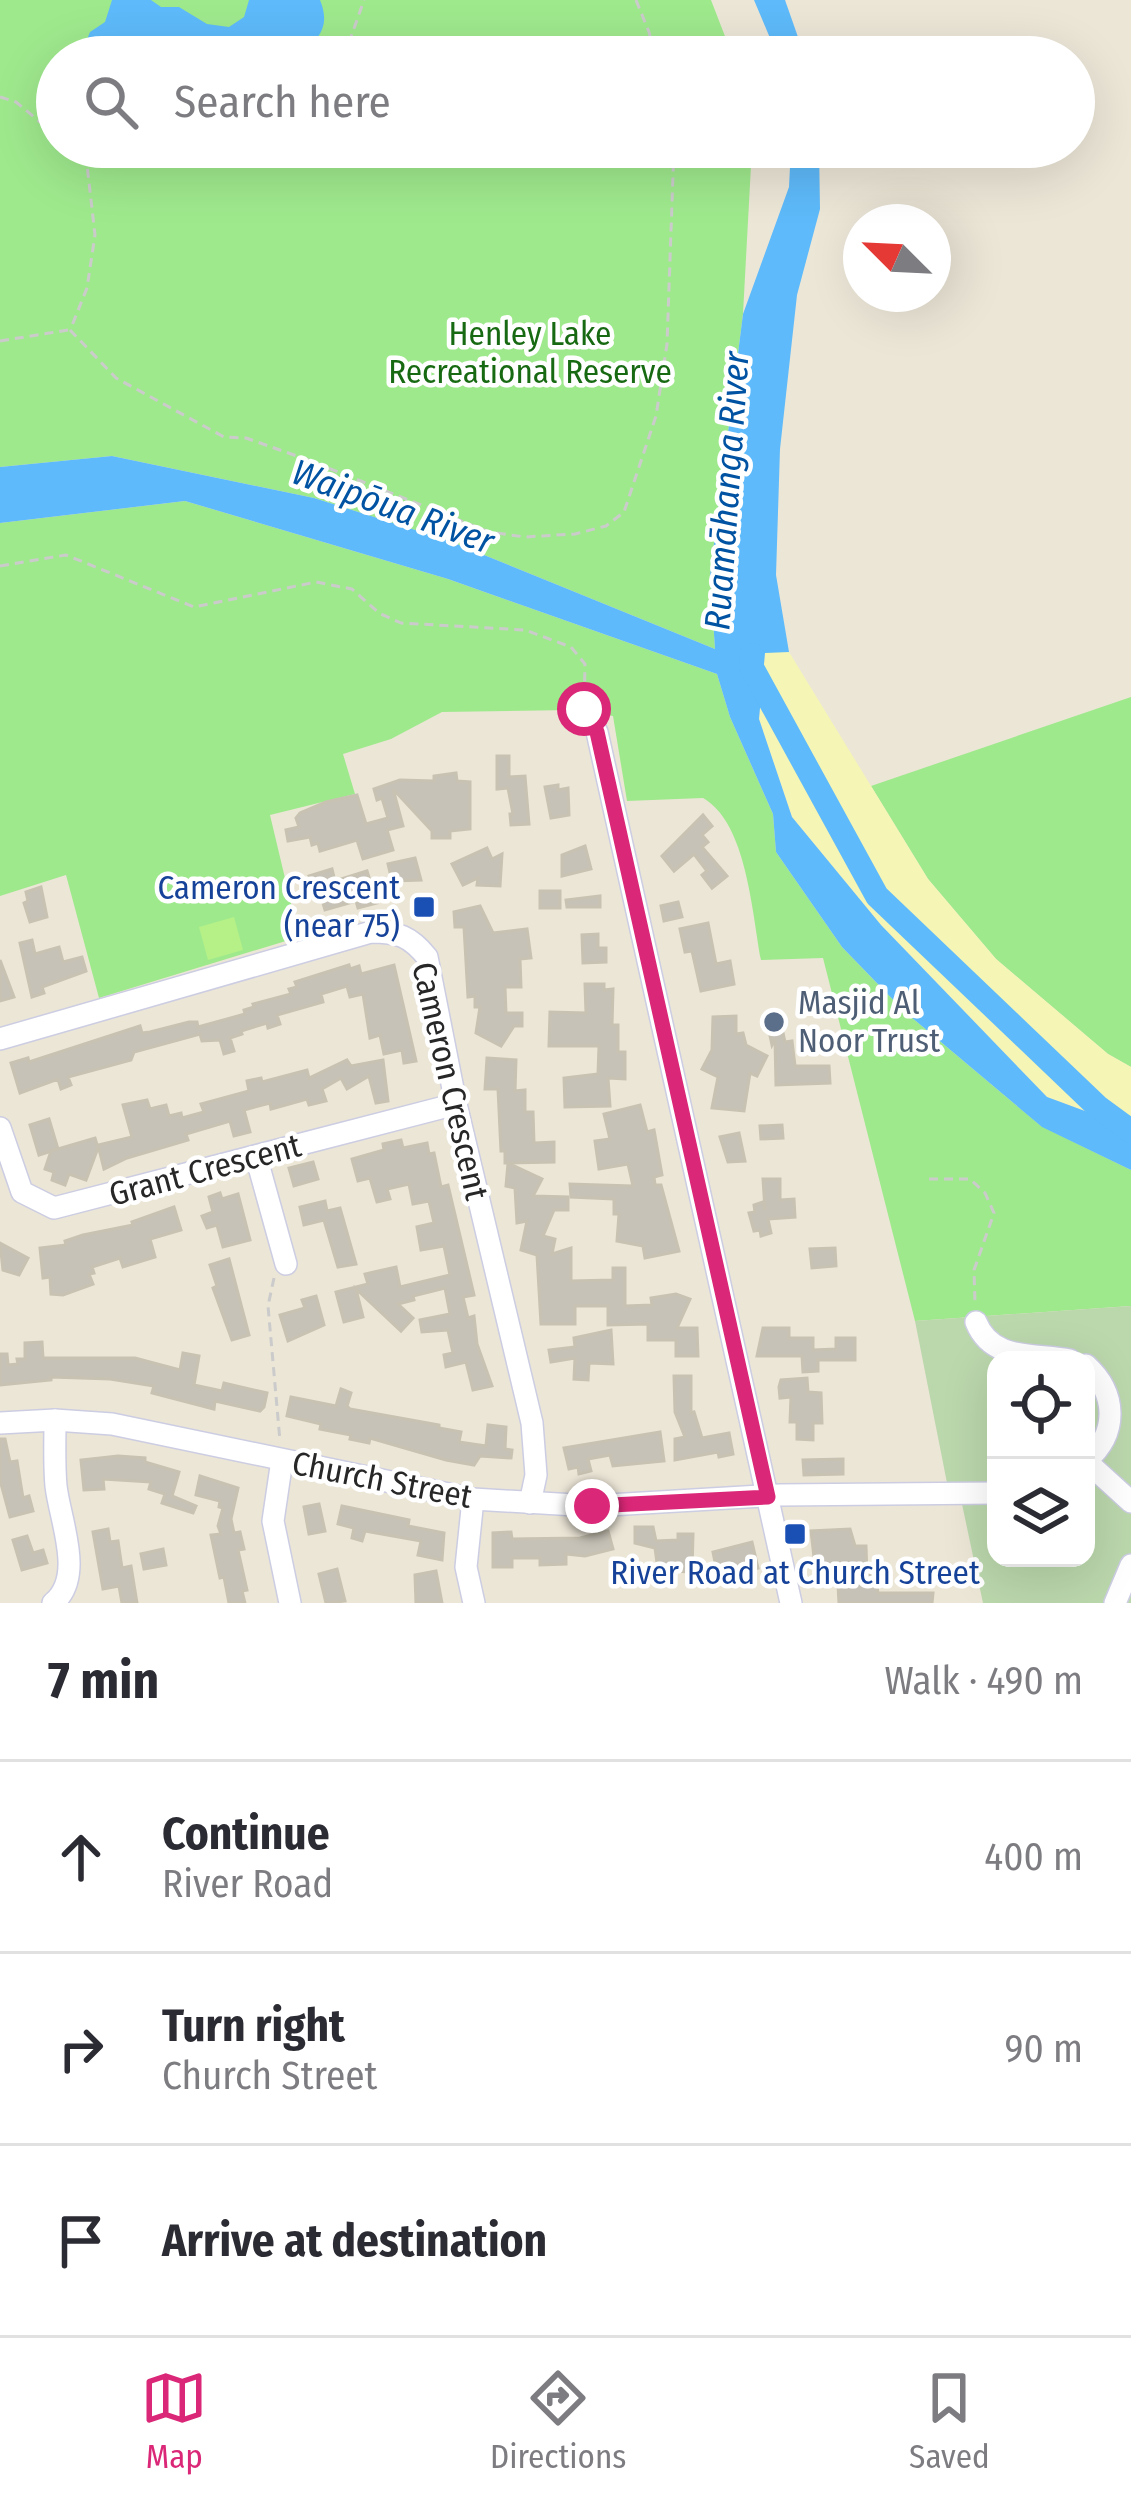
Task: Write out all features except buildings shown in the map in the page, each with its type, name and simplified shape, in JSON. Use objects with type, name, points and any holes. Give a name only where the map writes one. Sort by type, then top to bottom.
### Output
[{"type":"street","points":[[597,732],[791,1603]]},
{"type":"street","name":"Cameron Crescent","points":[[0,1039],[371,932],[396,932],[415,941],[427,957],[456,1104],[532,1423],[536,1475],[530,1502]]},
{"type":"street","name":"Grant Crescent","points":[[0,1129],[22,1192],[54,1208],[456,1104]]},
{"type":"street","points":[[256,1156],[286,1264]]},
{"type":"street","points":[[976,1322],[982,1336],[1005,1351]]},
{"type":"street","points":[[1095,1377],[1111,1398],[1106,1432],[1095,1454]]},
{"type":"street","points":[[53,1603],[62,1595],[68,1577],[56,1484],[55,1420]]},
{"type":"street","name":"Church Street","points":[[0,1423],[112,1424],[473,1499],[592,1506],[987,1493]]},
{"type":"street","points":[[1088,1459],[1131,1502]]},
{"type":"street","points":[[282,1460],[273,1521],[290,1603]]},
{"type":"street","points":[[473,1499],[466,1567],[474,1603]]},
{"type":"street","points":[[1115,1603],[1131,1565]]},
{"type":"path","points":[[351,36],[364,0]]},
{"type":"path","points":[[635,0],[651,36]]},
{"type":"path","points":[[0,97],[36,118]]},
{"type":"path","points":[[70,330],[87,288],[95,235],[87,168]]},
{"type":"path","points":[[70,330],[116,378],[224,436],[246,438],[329,468],[489,532],[525,537],[574,534],[606,526],[624,512],[656,416],[667,344],[673,168]]},
{"type":"path","points":[[0,340],[70,330]]},
{"type":"path","points":[[0,566],[66,555],[194,607],[316,582],[352,589],[379,613],[401,623],[525,630],[571,647],[585,664],[584,709],[597,732]]},
{"type":"path","points":[[929,1179],[970,1179],[986,1192],[994,1213],[974,1270],[976,1322]]},
{"type":"path","points":[[282,1460],[268,1306],[271,1283],[286,1264]]},
{"type":"green space","name":"Henley Lake Recreational Reserve","points":[[0,0],[711,0],[725,36],[36,36],[36,168],[751,168],[743,314],[710,575],[715,649],[447,540],[314,498],[112,456],[0,467]]},
{"type":"green space","points":[[185,501],[448,579],[717,674],[730,717],[773,814],[776,852],[842,947],[904,1011],[1041,1126],[1131,1170],[1131,1306],[915,1321],[823,958],[761,960],[745,871],[729,827],[703,798],[627,801],[613,716],[571,710],[442,712],[391,739],[343,754],[355,794],[270,815],[299,937],[99,998],[66,875],[0,896],[0,523]]},
{"type":"green space","points":[[1131,697],[1131,1067],[1108,1054],[996,959],[928,879],[871,786]]},
{"type":"green space","points":[[234,917],[243,950],[208,960],[199,927]]},
{"type":"sand","points":[[765,652],[789,652],[928,879],[996,959],[1108,1054],[1131,1067],[1131,1128],[1047,1097],[881,925],[792,817],[759,719]]},
{"type":"shaded area","points":[[1131,1306],[1131,1603],[983,1603],[959,1490],[948,1488],[915,1321]]},
{"type":"water","points":[[112,0],[151,0],[161,7],[179,7],[207,24],[229,27],[244,17],[249,0],[320,0],[324,18],[318,36],[88,36],[105,22]]},
{"type":"water","points":[[754,0],[785,0],[798,36],[769,36]]},
{"type":"water","points":[[790,168],[819,168],[820,209],[797,295],[780,449],[776,575],[789,652],[765,653],[759,719],[792,817],[881,925],[1047,1097],[1131,1128],[1131,1170],[1042,1127],[904,1011],[842,947],[776,852],[773,814],[730,717],[717,674],[448,579],[185,501],[0,523],[0,467],[112,456],[314,498],[447,540],[715,649],[710,575],[743,314],[789,187]]},
{"type":"waterway","name":"Ruamāhanga River","points":[[752,655],[751,666],[877,896],[1098,1107],[1131,1131]]},
{"type":"place","name":"Cameron Crescent (near 75)","points":[[424,907]]},
{"type":"place","name":"Masjid Al Noor Trust","points":[[774,1022]]},
{"type":"place","name":"River Road at Church Street","points":[[795,1534]]},
{"type":"route","points":[[584,709],[597,732],[768,1497],[592,1506]]},
{"type":"water label","name":"Waipōua River","points":[[393,507]]}]
